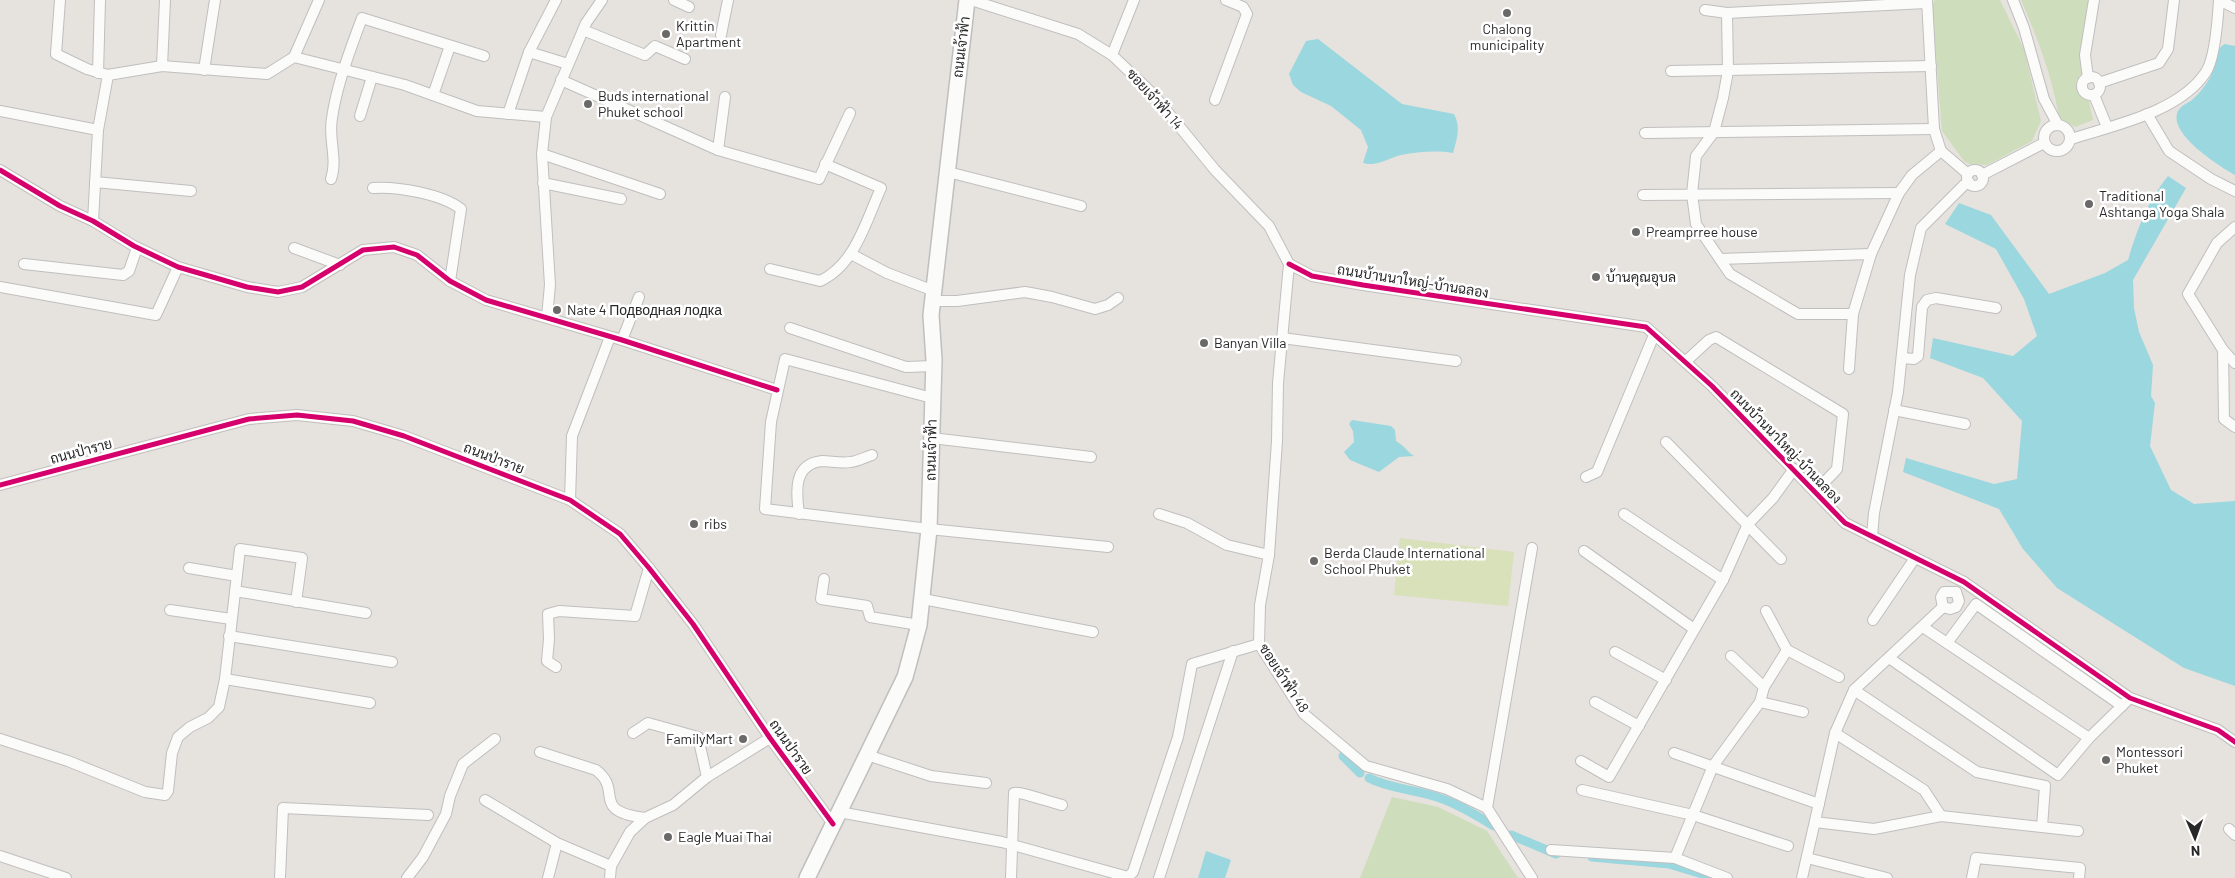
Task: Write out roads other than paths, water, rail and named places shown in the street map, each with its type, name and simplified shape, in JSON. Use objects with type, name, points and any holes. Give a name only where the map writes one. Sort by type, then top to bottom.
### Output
[{"type":"main road","name":"ถนนเจ้าฟ้า","points":[[807,878],[905,678],[919,625],[929,529],[934,366],[932,316],[967,0]]},
{"type":"street","points":[[60,0],[56,54],[87,70],[103,74],[162,66],[267,74],[294,57],[319,0]]},
{"type":"street","points":[[93,221],[103,74],[100,0]]},
{"type":"street","points":[[162,66],[165,0]]},
{"type":"street","points":[[204,70],[215,0]]},
{"type":"street","points":[[508,114],[529,52],[556,0]]},
{"type":"street","points":[[547,317],[550,285],[542,183],[542,154],[546,117],[583,30],[602,0]]},
{"type":"street","points":[[674,0],[688,7]]},
{"type":"street","points":[[721,35],[728,0]]},
{"type":"street","name":"ซอยเจ้าฟ้า 14","points":[[971,0],[1078,34],[1112,55],[1152,93],[1215,170],[1269,226],[1289,264]]},
{"type":"street","points":[[1112,55],[1134,0]]},
{"type":"street","points":[[1215,100],[1247,14],[1243,7],[1226,0]]},
{"type":"street","points":[[2013,0],[2024,28],[2044,99],[2058,125],[2067,129],[2071,138],[2069,145],[2061,152],[2050,150],[2044,143],[2046,130],[2058,125]]},
{"type":"street","points":[[2094,0],[2086,55],[2088,78],[2082,87],[2086,94],[2094,95]]},
{"type":"street","points":[[2099,84],[2159,62],[2168,49],[2174,0]]},
{"type":"street","points":[[2071,138],[2148,114],[2185,95],[2207,71],[2217,30],[2219,0],[2235,8]]},
{"type":"street","points":[[1705,10],[1727,13],[1927,1],[1934,129],[1941,151],[1977,185],[1983,179],[1982,175],[2044,143]]},
{"type":"street","points":[[1727,13],[1728,71],[1723,98],[1714,132],[1696,156],[1692,194],[1696,224],[1730,274],[1798,314],[1853,314]]},
{"type":"street","points":[[331,179],[335,167],[330,130],[344,70],[362,18],[484,56]]},
{"type":"street","points":[[583,30],[644,54],[655,46],[685,59]]},
{"type":"street","points":[[433,96],[450,46]]},
{"type":"street","points":[[529,52],[568,64]]},
{"type":"street","points":[[294,57],[405,85],[477,111],[546,117]]},
{"type":"street","points":[[1671,71],[1931,66]]},
{"type":"street","points":[[360,116],[372,77]]},
{"type":"street","points":[[2088,78],[2097,80],[2099,84],[2098,92],[2094,95]]},
{"type":"street","points":[[561,80],[718,150],[819,179],[850,113]]},
{"type":"street","points":[[2094,95],[2107,127]]},
{"type":"street","points":[[718,150],[724,97]]},
{"type":"street","points":[[0,111],[98,130]]},
{"type":"street","points":[[2148,114],[2169,151],[2211,179],[2235,191]]},
{"type":"street","points":[[1646,133],[1934,129]]},
{"type":"street","points":[[1849,369],[1853,314],[1871,254],[1899,193],[1912,175],[1941,151]]},
{"type":"street","points":[[542,154],[660,194]]},
{"type":"street","points":[[770,269],[820,281],[833,274],[851,254],[880,188],[825,164]]},
{"type":"street","points":[[0,170],[60,206],[93,221],[137,248],[178,267],[247,287],[278,292],[302,287],[363,250],[394,247],[417,255],[450,281],[486,300],[610,336],[777,390]]},
{"type":"street","points":[[948,172],[1081,206]]},
{"type":"street","points":[[1872,537],[1902,358],[1910,275],[1920,228],[1964,185],[1968,178]]},
{"type":"street","points":[[95,182],[191,191]]},
{"type":"street","points":[[542,183],[621,199]]},
{"type":"street","points":[[373,188],[390,186],[406,189],[441,200],[461,209],[450,281]]},
{"type":"street","points":[[1643,195],[1899,193]]},
{"type":"street","points":[[2235,227],[2217,243],[2188,294],[2223,350],[2235,363]]},
{"type":"street","points":[[24,264],[123,275],[129,271],[137,248]]},
{"type":"street","points":[[294,248],[340,265]]},
{"type":"street","points":[[851,254],[934,296],[957,301],[1025,292],[1052,297],[1095,309],[1108,305],[1118,298]]},
{"type":"street","points":[[1720,259],[1871,254]]},
{"type":"street","name":"ถนนบ้านนาใหญ่-บ้านฉลอง","points":[[1289,264],[1312,276],[1646,328],[1712,386],[1845,523],[1964,582],[2130,698],[2218,730],[2235,742]]},
{"type":"street","name":"ซอยเจ้าฟ้า 48","points":[[1289,264],[1282,338],[1268,555],[1260,605],[1259,644],[1304,714],[1366,766],[1447,789],[1487,808]]},
{"type":"street","points":[[0,287],[156,315],[178,267]]},
{"type":"street","points":[[622,340],[639,296]]},
{"type":"street","points":[[1902,358],[1914,359],[1918,356],[1922,307],[1927,300],[1936,298],[1996,308]]},
{"type":"street","points":[[790,328],[906,366],[934,366]]},
{"type":"street","points":[[1586,477],[1596,472],[1654,335]]},
{"type":"street","points":[[570,500],[572,436],[610,336]]},
{"type":"street","points":[[1685,362],[1709,340],[1716,337],[1843,414],[1837,469],[1815,492]]},
{"type":"street","points":[[1282,338],[1456,361]]},
{"type":"street","points":[[2223,350],[2224,419],[2235,427]]},
{"type":"street","points":[[932,398],[785,359],[771,422],[765,509],[929,529],[1108,546]]},
{"type":"street","points":[[1894,410],[1965,424]]},
{"type":"street","name":"ถนนป่าราย","points":[[0,485],[248,419],[297,415],[353,421],[404,436],[570,500],[620,534],[649,568],[693,624],[770,738],[836,818]]},
{"type":"street","points":[[932,438],[1091,457]]},
{"type":"street","points":[[1666,442],[1781,559]]},
{"type":"street","points":[[799,514],[796,485],[803,470],[820,461],[850,462],[872,455]]},
{"type":"street","points":[[1581,762],[1609,777],[1723,580],[1748,524],[1773,498],[1794,469]]},
{"type":"street","points":[[1159,514],[1187,523],[1226,545],[1268,555]]},
{"type":"street","points":[[1624,514],[1723,580]]},
{"type":"street","points":[[1532,548],[1487,808],[1532,878]]},
{"type":"street","points":[[0,739],[68,761],[145,792],[165,795],[168,792],[172,753],[178,737],[190,727],[208,718],[219,706],[225,679],[240,549],[302,558],[296,602]]},
{"type":"street","points":[[1584,551],[1694,630]]},
{"type":"street","points":[[1873,620],[1915,558]]},
{"type":"street","points":[[189,568],[237,576]]},
{"type":"street","points":[[556,667],[547,661],[549,639],[548,614],[559,611],[635,616],[649,568]]},
{"type":"street","points":[[824,579],[821,599],[867,606],[870,617],[919,625]]},
{"type":"street","points":[[1802,878],[1835,733],[1854,690],[1943,607],[1950,609],[1956,607],[1959,601],[1956,592],[1964,582]]},
{"type":"street","points":[[235,591],[366,613]]},
{"type":"street","points":[[922,599],[1093,632]]},
{"type":"street","points":[[1947,644],[1976,604],[2122,706]]},
{"type":"street","points":[[170,610],[231,619]]},
{"type":"street","points":[[1766,611],[1787,650],[1839,676]]},
{"type":"street","points":[[1923,627],[2089,738]]},
{"type":"street","points":[[229,636],[392,662]]},
{"type":"street","points":[[836,818],[1011,844],[1128,878],[1133,872],[1178,737],[1192,664],[1233,650],[1259,644]]},
{"type":"street","points":[[1159,878],[1233,650]]},
{"type":"street","points":[[1675,858],[1713,766],[1760,702],[1764,687],[1787,650]]},
{"type":"street","points":[[1615,652],[1666,680]]},
{"type":"street","points":[[1731,656],[1764,687]]},
{"type":"street","points":[[1889,658],[2058,775],[2089,738],[2130,698]]},
{"type":"street","points":[[225,679],[370,703]]},
{"type":"street","points":[[1854,690],[1977,772],[2046,786],[2042,827]]},
{"type":"street","points":[[1595,702],[1639,726]]},
{"type":"street","points":[[1760,702],[1803,712]]},
{"type":"street","points":[[633,733],[648,723],[698,737],[708,777]]},
{"type":"street","points":[[1835,733],[1924,790],[1941,816]]},
{"type":"street","points":[[610,878],[611,866],[630,832],[646,818],[673,804],[708,777],[770,738]]},
{"type":"street","points":[[407,878],[423,857],[446,814],[450,796],[464,764],[495,739]]},
{"type":"street","points":[[540,752],[596,770],[603,775],[607,782],[611,804],[614,809],[622,813],[646,818]]},
{"type":"street","points":[[1674,753],[1820,804]]},
{"type":"street","points":[[867,755],[931,776],[986,783]]},
{"type":"street","points":[[1582,790],[1693,815],[1788,846]]},
{"type":"street","points":[[1011,878],[1014,793],[1020,792],[1062,805]]},
{"type":"street","points":[[485,800],[557,843],[611,866]]},
{"type":"street","points":[[280,878],[283,808],[428,815]]},
{"type":"street","points":[[1815,822],[1874,829],[1941,816],[2078,831]]},
{"type":"street","points":[[548,878],[557,843]]},
{"type":"street","points":[[1551,850],[1675,858],[1727,878]]},
{"type":"street","points":[[0,856],[66,878]]},
{"type":"street","points":[[1807,858],[1887,878]]},
{"type":"street","points":[[1972,878],[1976,858],[2080,868],[2079,878]]},
{"type":"water","points":[[1318,39],[1402,104],[1454,114],[1458,128],[1453,153],[1420,152],[1401,155],[1373,164],[1363,163],[1368,147],[1361,130],[1331,106],[1301,92],[1293,85],[1289,74],[1306,41]]},
{"type":"water","points":[[2225,44],[2235,46],[2235,175],[2196,148],[2180,129],[2177,120],[2179,109],[2196,97],[2208,81],[2212,74],[2218,50]]},
{"type":"water","points":[[2168,176],[2186,188],[2133,280],[2134,308],[2139,332],[2153,365],[2151,396],[2155,403],[2150,446],[2171,490],[2194,504],[2235,501],[2235,686],[2184,668],[2057,588],[2023,549],[1999,509],[1903,472],[1906,458],[1994,484],[2017,479],[2022,421],[1983,378],[1930,358],[1933,338],[2013,356],[2037,336],[2024,299],[1996,249],[1945,224],[1959,203],[1991,215],[2049,294],[2105,273],[2128,260],[2144,216],[2154,196]]},
{"type":"water","points":[[1352,420],[1391,426],[1395,430],[1396,441],[1414,456],[1399,457],[1379,472],[1350,460],[1344,452],[1354,442],[1353,431],[1349,424]]},
{"type":"water","points":[[1206,851],[1231,860],[1225,878],[1198,878]]},
{"type":"waterway","points":[[1343,756],[1360,773]]},
{"type":"waterway","points":[[1369,778],[1384,784],[1447,801],[1494,826]]},
{"type":"waterway","points":[[1511,835],[1556,854]]},
{"type":"waterway","points":[[1592,857],[1669,864],[1709,876]]},
{"type":"place","name":"Chalong municipality","points":[[1507,13]]},
{"type":"place","name":"Krittin Apartment","points":[[666,34]]},
{"type":"place","name":"Buds international Phuket school","points":[[588,104]]},
{"type":"place","name":"Traditional Ashtanga Yoga Shala","points":[[2089,204]]},
{"type":"place","name":"Preamprree house","points":[[1636,232]]},
{"type":"place","name":"บ้านคุณอุบล","points":[[1596,277]]},
{"type":"place","name":"Nate 4 Подводная лодка","points":[[557,310]]},
{"type":"place","name":"Banyan Villa","points":[[1204,343]]},
{"type":"place","name":"ribs","points":[[694,524]]},
{"type":"place","name":"Berda Claude International School Phuket","points":[[1314,561]]},
{"type":"place","name":"FamilyMart","points":[[743,739]]},
{"type":"place","name":"Montessori Phuket","points":[[2106,760]]},
{"type":"place","name":"Eagle Muai Thai","points":[[668,837]]}]
